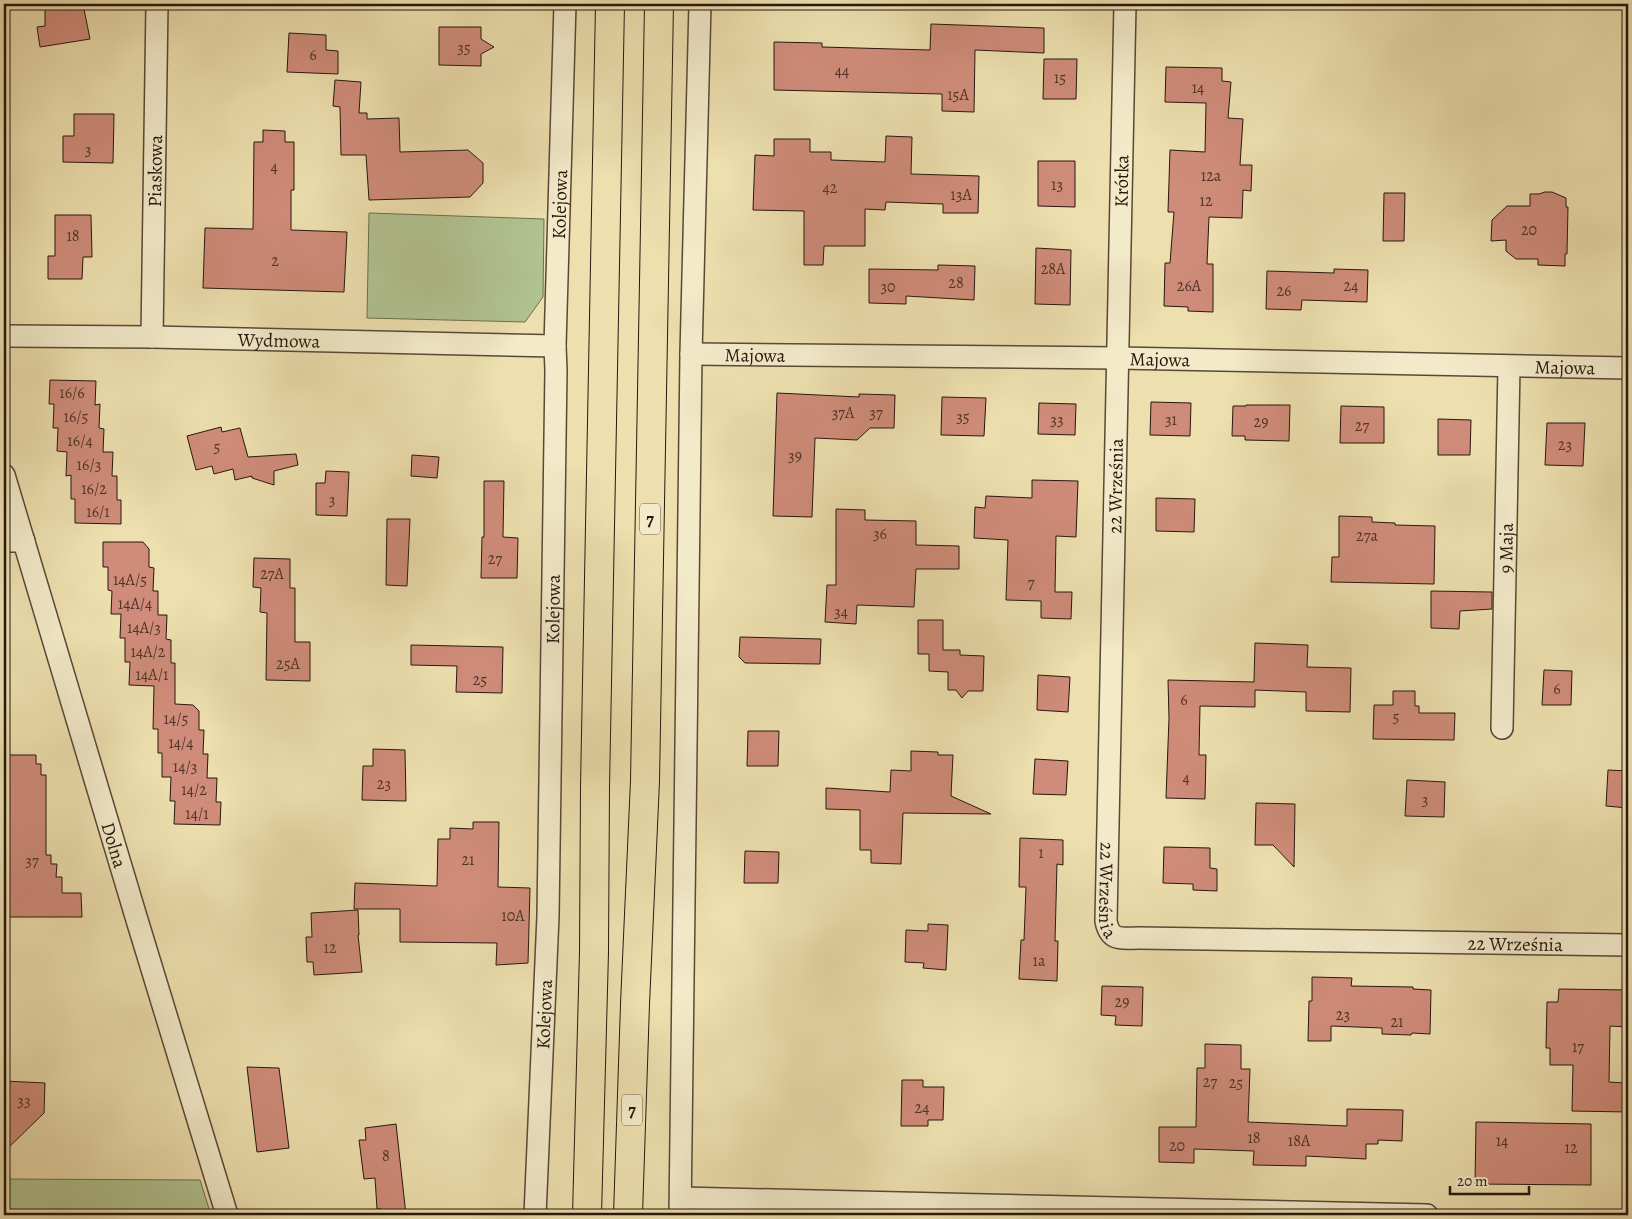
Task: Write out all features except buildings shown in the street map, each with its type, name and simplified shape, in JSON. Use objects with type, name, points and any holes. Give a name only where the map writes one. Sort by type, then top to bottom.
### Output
[{"type":"highway","points":[[587,1215],[594,952],[595,788],[610,4]]},
{"type":"highway","name":"7","points":[[628,1215],[634,1014],[645,772],[659,4]]},
{"type":"street","name":"Piaskowa","points":[[152,337],[157,4]]},
{"type":"street","name":"Kolejowa","points":[[535,1215],[548,906],[555,346],[565,4]]},
{"type":"street","points":[[700,4],[691,354],[681,1206],[1427,1215]]},
{"type":"street","name":"Krótka","points":[[1118,358],[1125,4]]},
{"type":"street","name":"Wydmowa","points":[[4,336],[152,337],[555,346]]},
{"type":"street","name":"Majowa","points":[[691,354],[1118,358],[1628,368]]},
{"type":"street","name":"22 Września","points":[[1118,358],[1106,921],[1112,936],[1118,938],[1628,945]]},
{"type":"street","name":"9 Maja","points":[[1502,728],[1509,367]]},
{"type":"street","name":"Dolna","points":[[4,475],[14,541],[134,911],[227,1215]]},
{"type":"green space","points":[[369,213],[544,219],[543,297],[525,322],[367,318]]},
{"type":"green space","points":[[4,1179],[200,1180],[211,1215],[4,1215]]}]
